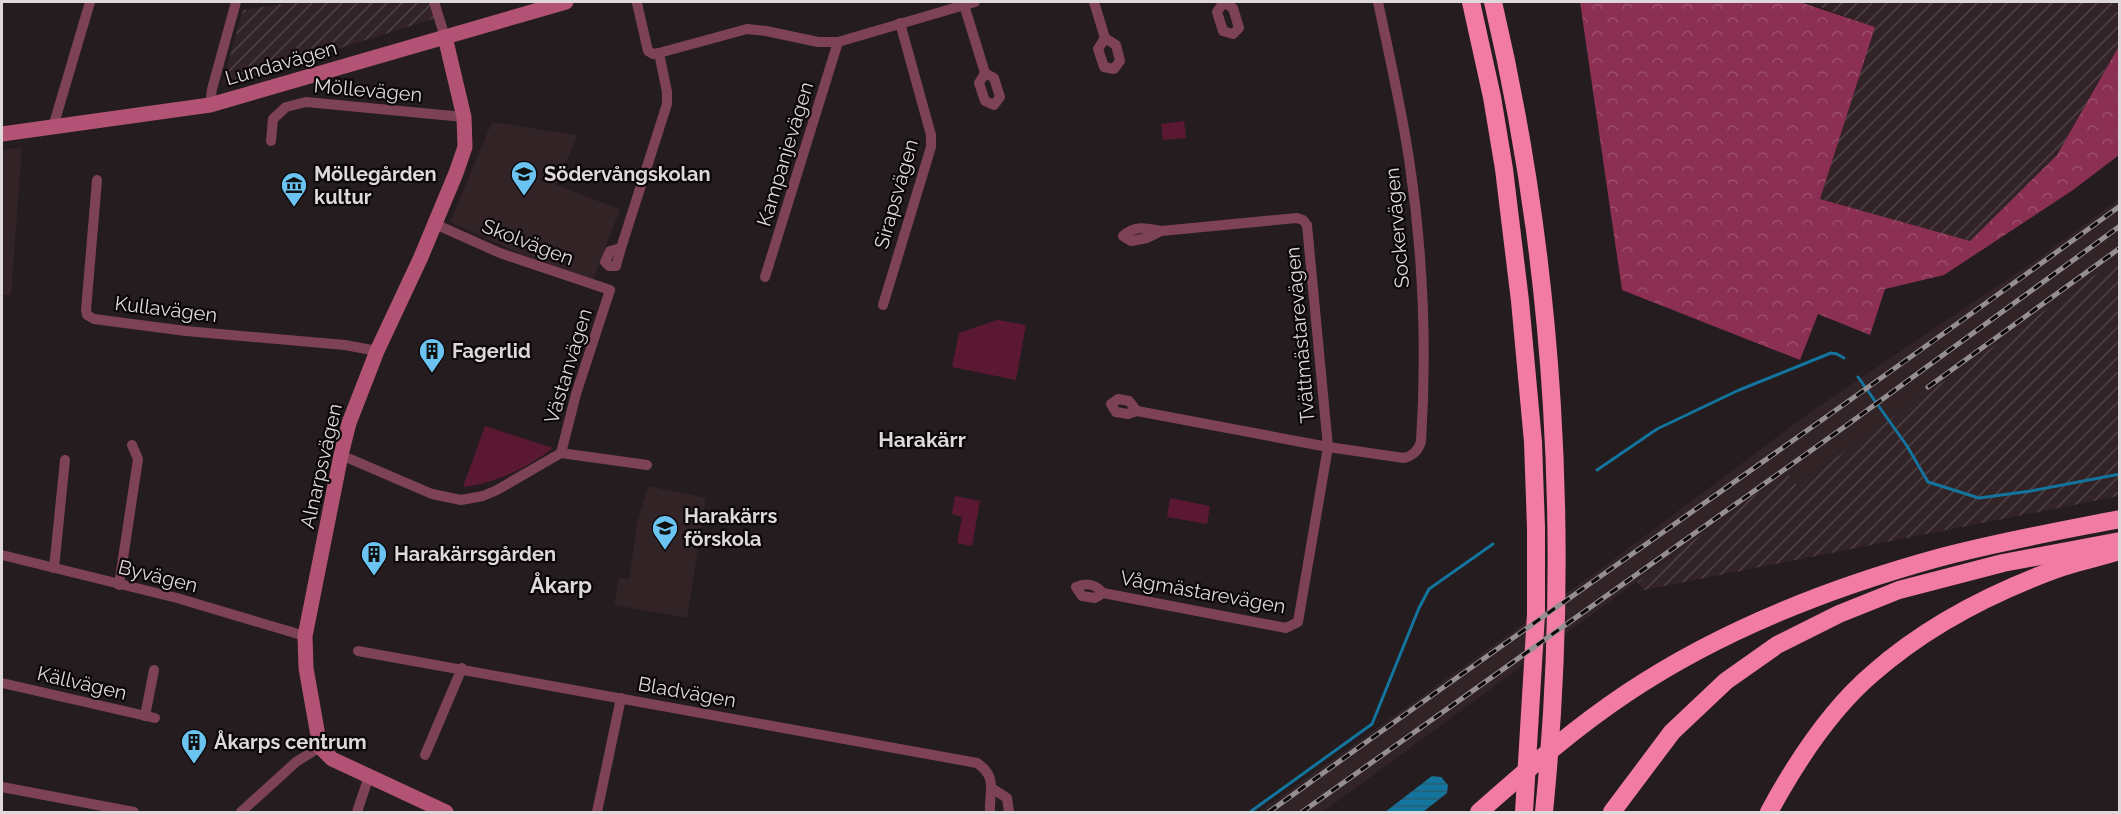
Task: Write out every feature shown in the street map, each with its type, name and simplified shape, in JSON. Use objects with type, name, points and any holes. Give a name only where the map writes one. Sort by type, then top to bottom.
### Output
[{"type":"highway","points":[[1471,2],[1492,97],[1513,233],[1533,442],[1536,614],[1524,813]]},
{"type":"highway","points":[[1493,2],[1511,87],[1535,235],[1554,437],[1557,513],[1556,648],[1552,728],[1544,813]]},
{"type":"highway","points":[[1479,813],[1549,759],[1628,693],[1676,663],[1733,633],[1797,605],[1876,576],[2009,541],[2120,519]]},
{"type":"highway","points":[[1612,813],[1672,732],[1726,681],[1777,645],[1839,614],[1899,590],[2003,563],[2120,540]]},
{"type":"highway","points":[[1769,813],[1781,790],[1824,725],[1870,675],[1912,641],[1980,602],[2054,570],[2120,551]]},
{"type":"highway","points":[[1490,813],[1549,759]]},
{"type":"street","points":[[53,127],[90,2]]},
{"type":"street","points":[[210,105],[212,89],[236,2]]},
{"type":"street","points":[[434,2],[445,37]]},
{"type":"street","name":"Lundavägen","points":[[2,134],[210,105],[566,2]]},
{"type":"street","points":[[1094,2],[1105,38]]},
{"type":"street","name":"Sockervägen","points":[[1328,447],[1404,458],[1415,453],[1421,442],[1425,385],[1420,256],[1408,150],[1378,2]]},
{"type":"street","points":[[637,3],[648,51],[658,54],[747,29],[818,42],[838,42],[970,3],[984,73]]},
{"type":"street","name":"Sirapsvägen","points":[[883,305],[931,147],[932,135],[900,23]]},
{"type":"street","name":"Alnarpsvägen","points":[[320,747],[306,668],[305,636],[341,456],[350,423],[377,351],[435,224],[465,147],[464,117],[445,37]]},
{"type":"street","name":"Kampanjevägen","points":[[765,277],[838,42]]},
{"type":"street","points":[[621,248],[667,104],[667,92],[658,54]]},
{"type":"street","name":"Möllevägen","points":[[271,141],[273,119],[286,107],[306,102],[464,117]]},
{"type":"street","name":"Kullavägen","points":[[97,180],[87,315],[94,319],[186,331],[345,345],[377,351]]},
{"type":"street","name":"Tvättmästarevägen","points":[[1161,231],[1297,218],[1303,220],[1307,225],[1328,447]]},
{"type":"street","name":"Skolvägen","points":[[435,224],[500,253],[610,290]]},
{"type":"street","name":"Västanvägen","points":[[561,453],[576,394],[610,290]]},
{"type":"street","points":[[1137,411],[1328,447]]},
{"type":"street","points":[[119,585],[138,459],[132,445]]},
{"type":"street","name":"Vågmästarevägen","points":[[1103,593],[1286,628],[1298,622],[1328,447]]},
{"type":"street","points":[[341,456],[432,494],[461,500],[472,499],[497,490],[561,453],[647,465]]},
{"type":"street","points":[[54,568],[64,460]]},
{"type":"street","name":"Byvägen","points":[[2,555],[177,598],[305,636]]},
{"type":"street","name":"Bladvägen","points":[[358,651],[977,763],[987,770],[993,789],[1007,798],[1009,813]]},
{"type":"street","points":[[425,755],[462,668]]},
{"type":"street","name":"Källvägen","points":[[2,683],[150,717],[154,670]]},
{"type":"street","points":[[597,813],[621,698]]},
{"type":"street","points":[[241,813],[296,762],[320,747],[332,759],[446,813]]},
{"type":"street","points":[[357,813],[369,776]]},
{"type":"street","points":[[2,787],[134,813]]},
{"type":"street","points":[[990,813],[989,801],[993,789]]},
{"type":"shaded area","points":[[296,2],[435,2],[439,17],[222,85],[243,10]]},
{"type":"shaded area","points":[[1807,2],[2119,2],[2119,46],[2057,155],[1970,241],[1820,199],[1874,27]]},
{"type":"shaded area","points":[[1184,121],[1186,138],[1163,140],[1161,124]]},
{"type":"shaded area","name":"Södervångskolan","points":[[492,122],[578,135],[556,185],[620,209],[593,280],[522,255],[450,222]]},
{"type":"shaded area","points":[[22,147],[11,295],[2,295],[2,150]]},
{"type":"shaded area","points":[[2119,199],[2119,258],[1797,485],[1786,472],[1323,812],[1259,812],[1606,565],[1809,413],[2039,258]]},
{"type":"shaded area","points":[[2119,258],[2119,496],[1644,590],[1637,582],[1786,472],[1797,485]]},
{"type":"shaded area","points":[[997,320],[1026,325],[1016,380],[952,367],[959,333]]},
{"type":"shaded area","points":[[485,426],[553,448],[511,474],[463,487]]},
{"type":"shaded area","name":"Harakärrs förskola","points":[[648,486],[706,498],[687,618],[614,605],[619,578],[629,579],[637,524]]},
{"type":"shaded area","points":[[955,496],[980,501],[972,546],[957,543],[962,517],[952,514]]},
{"type":"shaded area","points":[[1170,498],[1210,506],[1207,524],[1167,517]]},
{"type":"green space","points":[[1580,2],[1800,2],[1875,27],[1820,199],[1970,241],[2057,155],[2119,46],[2119,155],[2073,190],[1944,275],[1885,289],[1870,335],[1818,314],[1800,360],[1622,290]]},
{"type":"water","points":[[1432,776],[1441,777],[1448,785],[1447,793],[1423,812],[1385,812]]},
{"type":"waterway","points":[[1597,470],[1657,429],[1739,390],[1831,353],[1844,358]]},
{"type":"waterway","points":[[1858,377],[1907,446],[1928,482],[1979,498],[2031,491],[2120,474]]},
{"type":"waterway","points":[[1250,812],[1372,724],[1419,608],[1429,589],[1493,544]]},
{"type":"railway","points":[[1269,812],[2120,206]]},
{"type":"railway","points":[[1302,812],[1847,425],[2120,226]]},
{"type":"railway","points":[[1928,387],[2120,248]]},
{"type":"place","name":"Södervångskolan","points":[[524,197]]},
{"type":"place","name":"Möllegården kultur","points":[[294,208]]},
{"type":"place","name":"Fagerlid","points":[[432,374]]},
{"type":"place","name":"Harakärrs förskola","points":[[665,551]]},
{"type":"place","name":"Harakärrsgården","points":[[374,577]]},
{"type":"place","name":"Åkarps centrum","points":[[194,765]]},
{"type":"district","name":"Harakärr","points":[[922,440]]},
{"type":"district","name":"Åkarp","points":[[561,585]]}]
